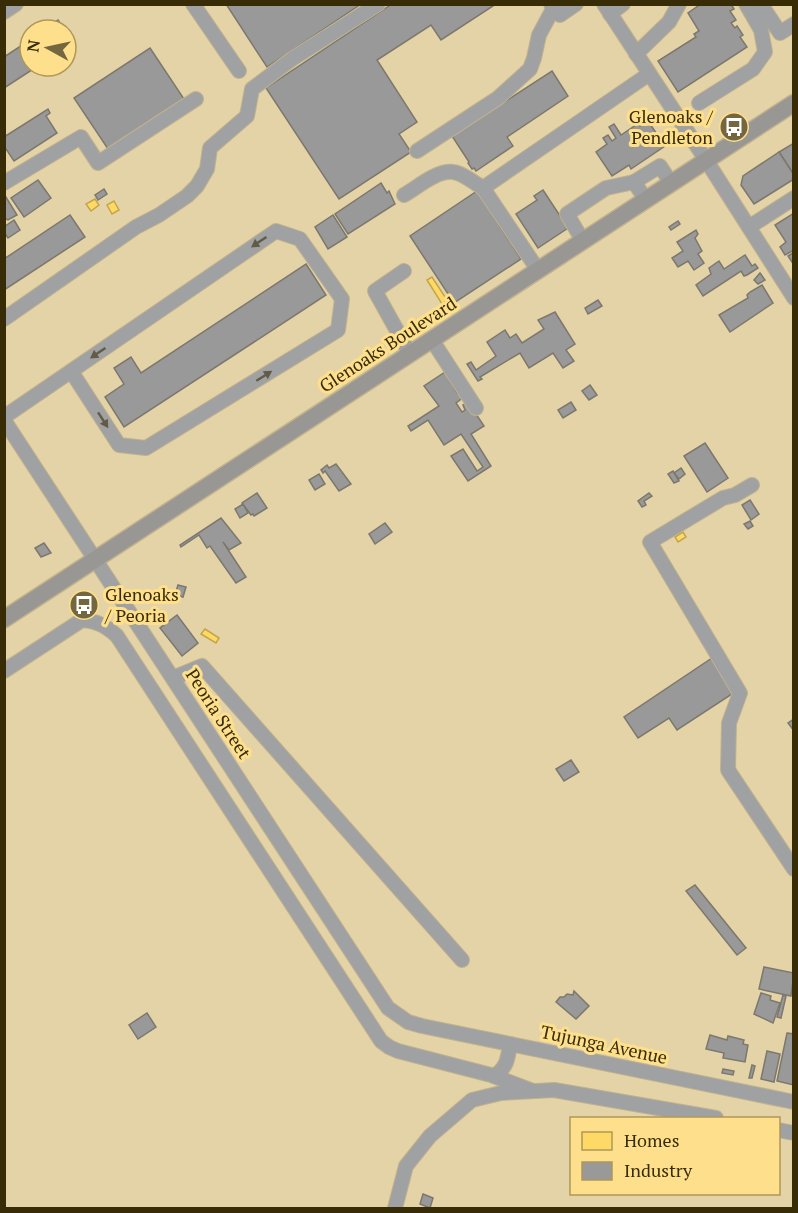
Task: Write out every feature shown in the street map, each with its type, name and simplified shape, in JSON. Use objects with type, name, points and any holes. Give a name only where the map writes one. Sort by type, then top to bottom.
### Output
[{"type":"main road","name":"Glenoaks Boulevard","points":[[4,619],[794,103]]},
{"type":"street","points":[[192,4],[239,71]]},
{"type":"street","points":[[4,319],[136,227],[187,196],[207,169],[210,148],[248,116],[252,89],[292,59],[378,4]]},
{"type":"street","points":[[417,152],[498,98],[530,69],[539,35],[555,9],[576,4]]},
{"type":"street","points":[[623,4],[607,9],[794,298]]},
{"type":"street","points":[[636,54],[669,22],[679,4]]},
{"type":"street","points":[[4,12],[15,5]]},
{"type":"street","points":[[756,7],[780,33],[794,24]]},
{"type":"street","points":[[699,103],[753,69],[765,52],[756,7]]},
{"type":"street","points":[[483,188],[649,74]]},
{"type":"street","points":[[4,183],[81,137],[98,163],[196,99]]},
{"type":"street","points":[[583,241],[567,214],[606,188],[634,182],[660,166],[671,183]]},
{"type":"street","points":[[404,195],[442,172],[454,172],[483,188],[538,270]]},
{"type":"street","points":[[634,182],[646,200]]},
{"type":"street","points":[[749,227],[794,198]]},
{"type":"street","points":[[4,419],[71,371],[276,231],[300,239],[342,299],[338,330],[146,448],[119,445],[71,371]]},
{"type":"street","points":[[404,271],[375,291],[410,354]]},
{"type":"street","points":[[432,340],[476,408]]},
{"type":"street","name":"Peoria Street","points":[[4,419],[388,1008],[408,1022]]},
{"type":"street","points":[[752,485],[735,495],[723,498],[650,542],[740,693],[729,723],[728,770],[794,869]]},
{"type":"street","points":[[4,671],[82,620],[94,621],[107,627],[117,636],[381,1041],[398,1051],[494,1076],[533,1091]]},
{"type":"street","points":[[173,678],[202,666],[462,960]]},
{"type":"street","name":"Tujunga Avenue","points":[[408,1022],[794,1102]]},
{"type":"street","points":[[494,1076],[502,1071],[507,1062],[510,1044]]},
{"type":"street","points":[[394,1209],[406,1166],[430,1136],[472,1100],[501,1093],[554,1090],[705,1117]]},
{"type":"building: Homes","points":[[95,199],[99,205],[91,211],[86,204]]},
{"type":"building: Homes","points":[[114,201],[119,210],[112,214],[107,205]]},
{"type":"building: Homes","points":[[432,277],[447,300],[442,304],[427,280]]},
{"type":"building: Homes","points":[[683,532],[686,537],[678,542],[675,537]]},
{"type":"building: Homes","points":[[205,629],[219,638],[216,643],[201,634]]},
{"type":"building: Industry","points":[[226,4],[361,4],[267,67]]},
{"type":"building: Industry","points":[[392,4],[496,4],[441,40],[431,25],[377,60],[417,122],[399,134],[411,152],[339,199],[266,88]]},
{"type":"building: Industry","points":[[701,4],[731,4],[734,9],[730,11],[736,20],[731,23],[735,28],[737,26],[743,35],[740,37],[747,47],[678,92],[658,61],[696,37],[694,34],[699,31],[688,13]]},
{"type":"building: Industry","points":[[18,48],[19,78],[4,88],[4,57]]},
{"type":"building: Industry","points":[[150,48],[184,99],[108,149],[74,98]]},
{"type":"building: Industry","points":[[552,71],[568,96],[507,137],[513,146],[476,171],[472,169],[452,136]]},
{"type":"building: Industry","points":[[48,109],[50,113],[46,116],[57,133],[14,161],[4,146],[4,137]]},
{"type":"building: Industry","points":[[648,121],[665,146],[631,169],[629,165],[612,176],[596,152],[607,144],[603,138],[608,135],[612,141],[616,138],[609,127],[614,124],[621,135],[639,123],[640,126]]},
{"type":"building: Industry","points":[[794,143],[794,175],[779,152]]},
{"type":"building: Industry","points":[[779,152],[794,175],[794,179],[754,204],[741,185],[743,176]]},
{"type":"building: Industry","points":[[38,180],[51,198],[24,217],[11,198]]},
{"type":"building: Industry","points":[[381,183],[387,193],[389,191],[395,204],[348,234],[335,214]]},
{"type":"building: Industry","points":[[104,189],[107,194],[98,200],[95,195]]},
{"type":"building: Industry","points":[[543,190],[568,228],[538,248],[516,214],[537,200],[534,196]]},
{"type":"building: Industry","points":[[477,191],[521,259],[454,303],[410,236]]},
{"type":"building: Industry","points":[[4,194],[17,215],[8,220],[4,218]]},
{"type":"building: Industry","points":[[794,213],[794,265],[788,256],[793,253],[792,251],[785,255],[780,247],[786,242],[775,225]]},
{"type":"building: Industry","points":[[70,215],[85,237],[4,290],[4,259]]},
{"type":"building: Industry","points":[[333,215],[347,237],[328,249],[315,227]]},
{"type":"building: Industry","points":[[14,220],[20,230],[8,238],[4,227]]},
{"type":"building: Industry","points":[[678,221],[680,224],[671,230],[669,227]]},
{"type":"building: Industry","points":[[696,230],[698,234],[695,238],[702,251],[698,254],[704,263],[694,270],[688,261],[678,267],[672,258],[683,251],[677,242]]},
{"type":"building: Industry","points":[[745,255],[752,266],[755,264],[758,268],[744,276],[741,271],[703,296],[696,285],[711,274],[709,268],[719,261],[724,269]]},
{"type":"building: Industry","points":[[306,264],[326,295],[124,427],[105,397],[124,384],[114,368],[131,357],[141,373]]},
{"type":"building: Industry","points":[[760,273],[765,280],[758,284],[754,280]]},
{"type":"building: Industry","points":[[762,285],[773,303],[730,332],[719,315],[748,298],[747,295],[750,292]]},
{"type":"building: Industry","points":[[598,300],[602,306],[588,314],[585,308]]},
{"type":"building: Industry","points":[[555,312],[575,344],[566,350],[574,361],[563,368],[553,353],[529,368],[520,353],[480,377],[482,379],[478,381],[467,364],[471,362],[476,370],[496,356],[487,342],[505,330],[510,338],[516,334],[522,343],[544,329],[538,320]]},
{"type":"building: Industry","points":[[445,372],[457,393],[460,391],[464,397],[456,403],[462,412],[465,410],[463,405],[468,402],[484,426],[471,434],[491,466],[468,481],[451,456],[463,449],[477,471],[483,467],[461,434],[444,445],[428,420],[411,431],[408,426],[439,406],[424,386]]},
{"type":"building: Industry","points":[[590,385],[597,395],[589,400],[582,391]]},
{"type":"building: Industry","points":[[571,402],[576,410],[563,418],[558,410]]},
{"type":"building: Industry","points":[[705,443],[728,478],[707,492],[684,456]]},
{"type":"building: Industry","points":[[336,464],[351,484],[339,491],[325,471],[323,473],[321,470],[327,465],[329,468]]},
{"type":"building: Industry","points":[[681,468],[685,474],[679,479],[674,473]]},
{"type":"building: Industry","points":[[673,471],[679,481],[674,483],[668,474]]},
{"type":"building: Industry","points":[[319,474],[325,484],[315,490],[309,480]]},
{"type":"building: Industry","points":[[257,493],[267,508],[254,516],[242,503]]},
{"type":"building: Industry","points":[[649,493],[652,496],[644,501],[646,505],[642,507],[638,501]]},
{"type":"building: Industry","points":[[750,500],[759,514],[751,520],[742,505]]},
{"type":"building: Industry","points":[[243,504],[248,513],[240,518],[235,509]]},
{"type":"building: Industry","points":[[221,518],[241,543],[229,550],[223,542],[246,577],[236,583],[210,546],[207,548],[199,535],[181,547],[180,545]]},
{"type":"building: Industry","points":[[750,521],[753,526],[748,529],[744,524]]},
{"type":"building: Industry","points":[[385,523],[392,532],[375,544],[369,534]]},
{"type":"building: Industry","points":[[44,543],[51,553],[41,557],[35,548]]},
{"type":"building: Industry","points":[[178,585],[186,587],[183,597],[175,595]]},
{"type":"building: Industry","points":[[177,615],[198,643],[182,656],[160,628]]},
{"type":"building: Industry","points":[[712,658],[735,692],[677,730],[669,718],[638,738],[624,717]]},
{"type":"building: Industry","points":[[794,719],[794,731],[788,723]]},
{"type":"building: Industry","points":[[571,760],[579,772],[564,781],[556,769]]},
{"type":"building: Industry","points":[[695,885],[746,948],[737,955],[686,891]]},
{"type":"building: Industry","points":[[764,967],[794,973],[791,996],[759,989]]},
{"type":"building: Industry","points":[[574,991],[589,1006],[576,1019],[556,1002],[567,994],[573,995]]},
{"type":"building: Industry","points":[[761,993],[771,996],[770,1000],[780,1003],[773,1023],[754,1014]]},
{"type":"building: Industry","points":[[783,995],[786,996],[781,1018],[777,1017]]},
{"type":"building: Industry","points":[[147,1013],[156,1027],[138,1039],[129,1025]]},
{"type":"building: Industry","points":[[787,1033],[794,1034],[794,1085],[777,1081]]},
{"type":"building: Industry","points":[[710,1035],[727,1040],[728,1036],[744,1040],[743,1044],[748,1045],[745,1062],[723,1058],[724,1053],[706,1049]]},
{"type":"building: Industry","points":[[767,1051],[780,1054],[774,1082],[761,1079]]},
{"type":"building: Industry","points":[[752,1065],[755,1066],[752,1078],[749,1078]]},
{"type":"building: Industry","points":[[723,1069],[734,1071],[733,1075],[722,1073]]},
{"type":"building: Industry","points":[[423,1194],[433,1198],[430,1208],[420,1204]]},
{"type":"place","name":"Glenoaks / Pendleton","points":[[734,127]]},
{"type":"place","name":"Glenoaks / Peoria","points":[[84,605]]}]
